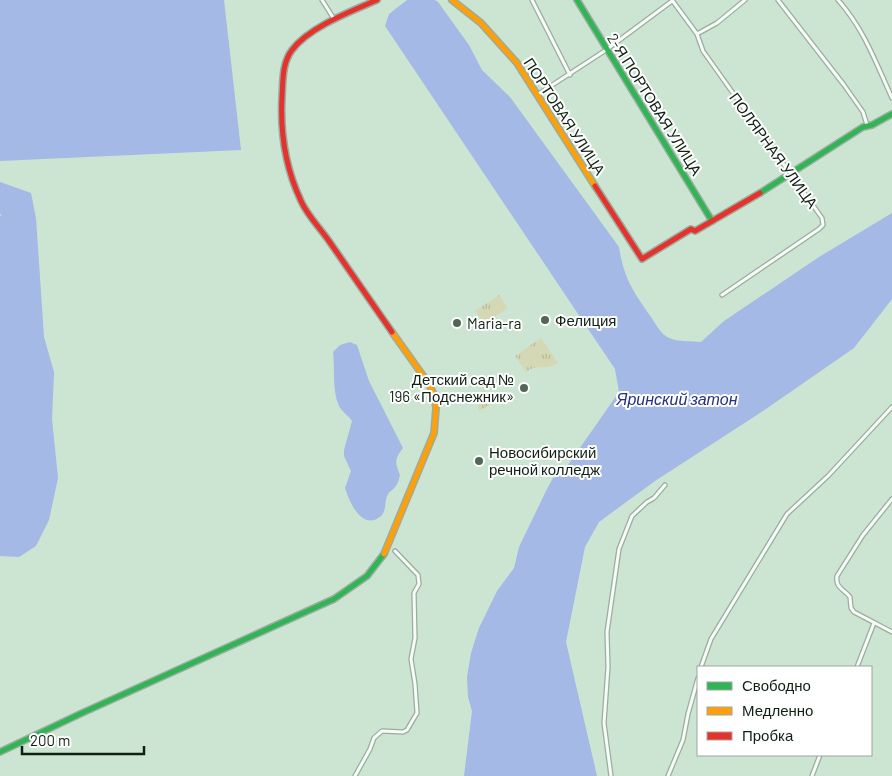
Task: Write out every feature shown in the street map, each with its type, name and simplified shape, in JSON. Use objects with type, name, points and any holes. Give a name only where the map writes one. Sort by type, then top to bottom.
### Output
[{"type":"street","points":[[322,0],[334,19]]},
{"type":"street","points":[[0,752],[334,599],[372,572],[383,556],[431,442],[436,422],[434,395],[429,384],[302,202],[286,158],[281,121],[283,76],[286,61],[292,50],[301,40],[334,19],[377,0]]},
{"type":"street","name":"ПОРТОВАЯ УЛИЦА","points":[[452,0],[481,23],[517,63],[642,259],[691,230],[695,231],[712,221]]},
{"type":"street","points":[[532,0],[570,75]]},
{"type":"street","name":"2-Я ПОРТОВАЯ УЛИЦА","points":[[577,0],[712,221]]},
{"type":"street","points":[[538,95],[606,50],[672,0]]},
{"type":"street","name":"ПОЛЯРНАЯ УЛИЦА","points":[[672,0],[697,34],[703,50],[822,218],[820,229],[722,295]]},
{"type":"street","points":[[697,34],[717,23],[745,0]]},
{"type":"street","points":[[778,0],[844,85],[862,112],[867,125]]},
{"type":"street","points":[[838,0],[851,14],[863,32],[892,98]]},
{"type":"street","points":[[712,221],[739,207],[862,127],[872,125],[892,114]]},
{"type":"street","points":[[701,666],[710,639],[787,514],[828,476],[892,407]]},
{"type":"street","points":[[611,776],[604,722],[608,667],[607,632],[619,550],[632,516],[654,498],[665,485]]},
{"type":"street","points":[[892,500],[863,535],[836,576],[836,584],[850,597],[851,608],[854,612],[892,632]]},
{"type":"street","points":[[355,776],[374,738],[382,731],[402,732],[407,730],[417,713],[411,659],[415,638],[414,593],[419,584],[418,575],[395,551]]},
{"type":"street","points":[[856,666],[874,623]]},
{"type":"street","points":[[668,776],[683,740],[697,682]]},
{"type":"street","points":[[812,776],[820,756]]},
{"type":"green space","points":[[499,295],[508,308],[484,324],[475,311]]},
{"type":"green space","points":[[541,338],[558,363],[550,367],[530,369],[526,372],[515,356]]},
{"type":"green space","points":[[484,389],[493,403],[479,411],[478,405],[481,403],[477,398]]},
{"type":"green space","points":[[550,448],[554,455],[544,462],[539,455]]},
{"type":"water","points":[[0,0],[224,0],[241,150],[0,161]]},
{"type":"water","name":"Яринский затон","points":[[407,0],[435,0],[438,2],[469,45],[482,70],[510,97],[619,247],[624,268],[634,292],[659,329],[669,338],[701,342],[724,321],[819,257],[892,213],[892,299],[854,348],[763,411],[655,481],[599,522],[585,547],[566,642],[597,776],[464,776],[472,711],[468,697],[467,677],[471,653],[479,628],[497,591],[514,568],[519,547],[553,478],[561,475],[619,392],[615,369],[385,26],[389,14]]},
{"type":"water","points":[[0,182],[31,193],[36,218],[44,337],[54,372],[52,419],[58,478],[49,520],[36,546],[19,557],[0,556],[0,216],[2,215],[0,214]]},
{"type":"water","points":[[350,342],[357,345],[369,381],[403,448],[396,461],[400,475],[398,482],[388,494],[383,514],[374,520],[362,518],[357,513],[345,488],[351,471],[344,456],[344,450],[352,421],[340,408],[337,400],[333,352],[340,345]]},
{"type":"traffic: fast","points":[[577,0],[712,221]]},
{"type":"traffic: fast","points":[[760,193],[863,127],[872,125],[892,114]]},
{"type":"traffic: fast","points":[[0,752],[334,599],[367,576],[384,554]]},
{"type":"traffic: slow","points":[[452,0],[481,23],[517,63],[595,186]]},
{"type":"traffic: slow","points":[[384,554],[434,433],[436,408],[434,395],[429,384],[392,332]]},
{"type":"traffic: jam","points":[[377,0],[320,27],[309,34],[292,50],[286,61],[284,72],[282,124],[287,163],[304,206],[392,332]]},
{"type":"traffic: jam","points":[[595,186],[642,259],[691,229],[695,231],[760,193]]},
{"type":"place","name":"Фелиция","points":[[545,320]]},
{"type":"place","name":"Maria-ra","points":[[457,323]]},
{"type":"place","name":"Детский сад № 196 «Подснежник»","points":[[524,388]]},
{"type":"place","name":"Новосибирский речной колледж","points":[[479,461]]}]
